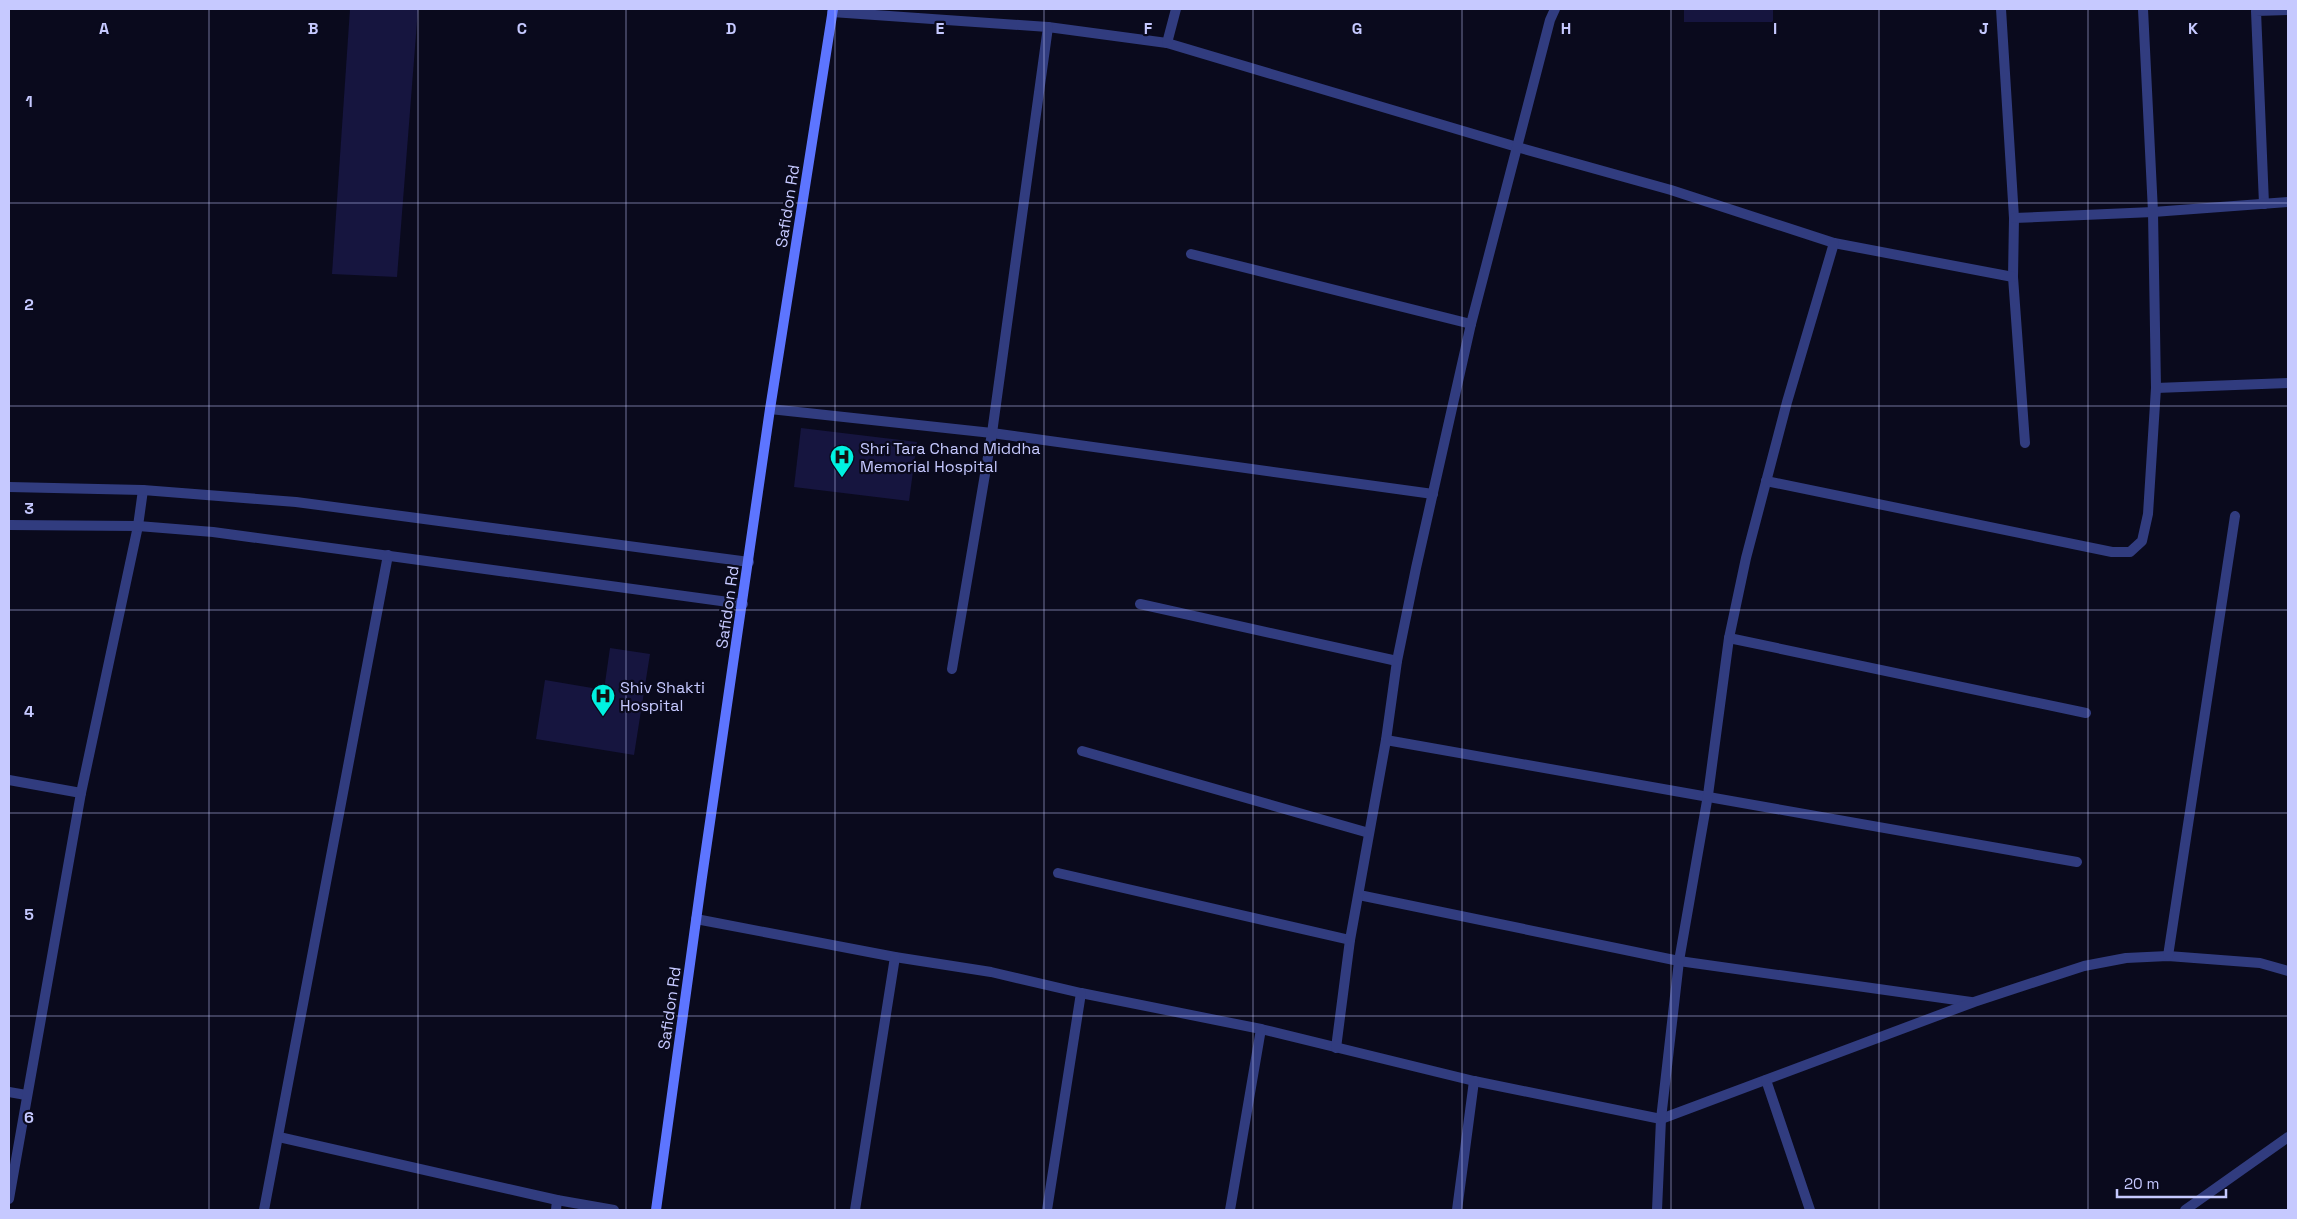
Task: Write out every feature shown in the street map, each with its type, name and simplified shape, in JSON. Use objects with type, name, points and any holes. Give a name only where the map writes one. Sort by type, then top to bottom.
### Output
[{"type":"main road","name":"Safidon Rd","points":[[656,1210],[770,409],[832,10]]},
{"type":"street","points":[[1167,43],[1176,9]]},
{"type":"street","points":[[1336,1048],[1350,940],[1386,740],[1397,661],[1471,324],[1550,20],[1555,9]]},
{"type":"street","points":[[2000,9],[2014,218],[2013,277],[2026,443]]},
{"type":"street","points":[[1766,482],[2112,552],[2130,552],[2142,541],[2148,514],[2156,388],[2153,212],[2143,9]]},
{"type":"street","points":[[832,10],[1048,27],[1167,43],[1517,148],[1671,190],[1834,243],[2013,277]]},
{"type":"street","points":[[2264,204],[2256,10],[2288,10]]},
{"type":"street","points":[[952,669],[992,433],[1048,27]]},
{"type":"street","points":[[2014,218],[2153,212],[2288,202]]},
{"type":"street","points":[[1657,1210],[1661,1119],[1679,961],[1708,795],[1729,638],[1746,558],[1766,482],[1834,243]]},
{"type":"street","points":[[1191,254],[1471,324]]},
{"type":"street","points":[[2156,388],[2288,383]]},
{"type":"street","points":[[770,409],[992,433],[1433,494]]},
{"type":"street","points":[[9,487],[143,490],[296,502],[748,562]]},
{"type":"street","points":[[9,1198],[81,794],[138,526],[143,490]]},
{"type":"street","points":[[2168,956],[2235,516]]},
{"type":"street","points":[[9,525],[138,526],[213,532],[743,604]]},
{"type":"street","points":[[264,1210],[388,555]]},
{"type":"street","points":[[1140,604],[1397,661]]},
{"type":"street","points":[[1729,638],[2086,713]]},
{"type":"street","points":[[1386,740],[1708,795],[2077,862]]},
{"type":"street","points":[[1082,751],[1369,833]]},
{"type":"street","points":[[9,780],[81,794]]},
{"type":"street","points":[[1058,873],[1350,940]]},
{"type":"street","points":[[1359,895],[1679,961],[1974,1002]]},
{"type":"street","points":[[696,919],[895,957],[991,972],[1261,1029],[1419,1066],[1474,1082],[1661,1119],[1974,1002],[2084,966],[2126,958],[2168,956],[2260,963],[2288,972]]},
{"type":"street","points":[[855,1210],[895,957]]},
{"type":"street","points":[[1047,1210],[1081,992]]},
{"type":"street","points":[[1230,1210],[1261,1029]]},
{"type":"street","points":[[1766,1080],[1810,1210]]},
{"type":"street","points":[[1457,1210],[1474,1082]]},
{"type":"street","points":[[9,1092],[26,1095]]},
{"type":"street","points":[[279,1137],[556,1205],[614,1210]]},
{"type":"street","points":[[2185,1210],[2288,1137]]},
{"type":"building","points":[[350,9],[418,9],[397,277],[332,274]]},
{"type":"building","points":[[1684,9],[1773,9],[1773,22],[1684,22]]},
{"type":"building","points":[[801,428],[917,442],[909,501],[794,487]]},
{"type":"building","points":[[610,648],[650,654],[634,755],[536,739],[545,680],[604,690]]},
{"type":"place","name":"Shri Tara Chand Middha Memorial Hospital","points":[[842,478]]},
{"type":"place","name":"Shiv Shakti Hospital","points":[[603,717]]}]
